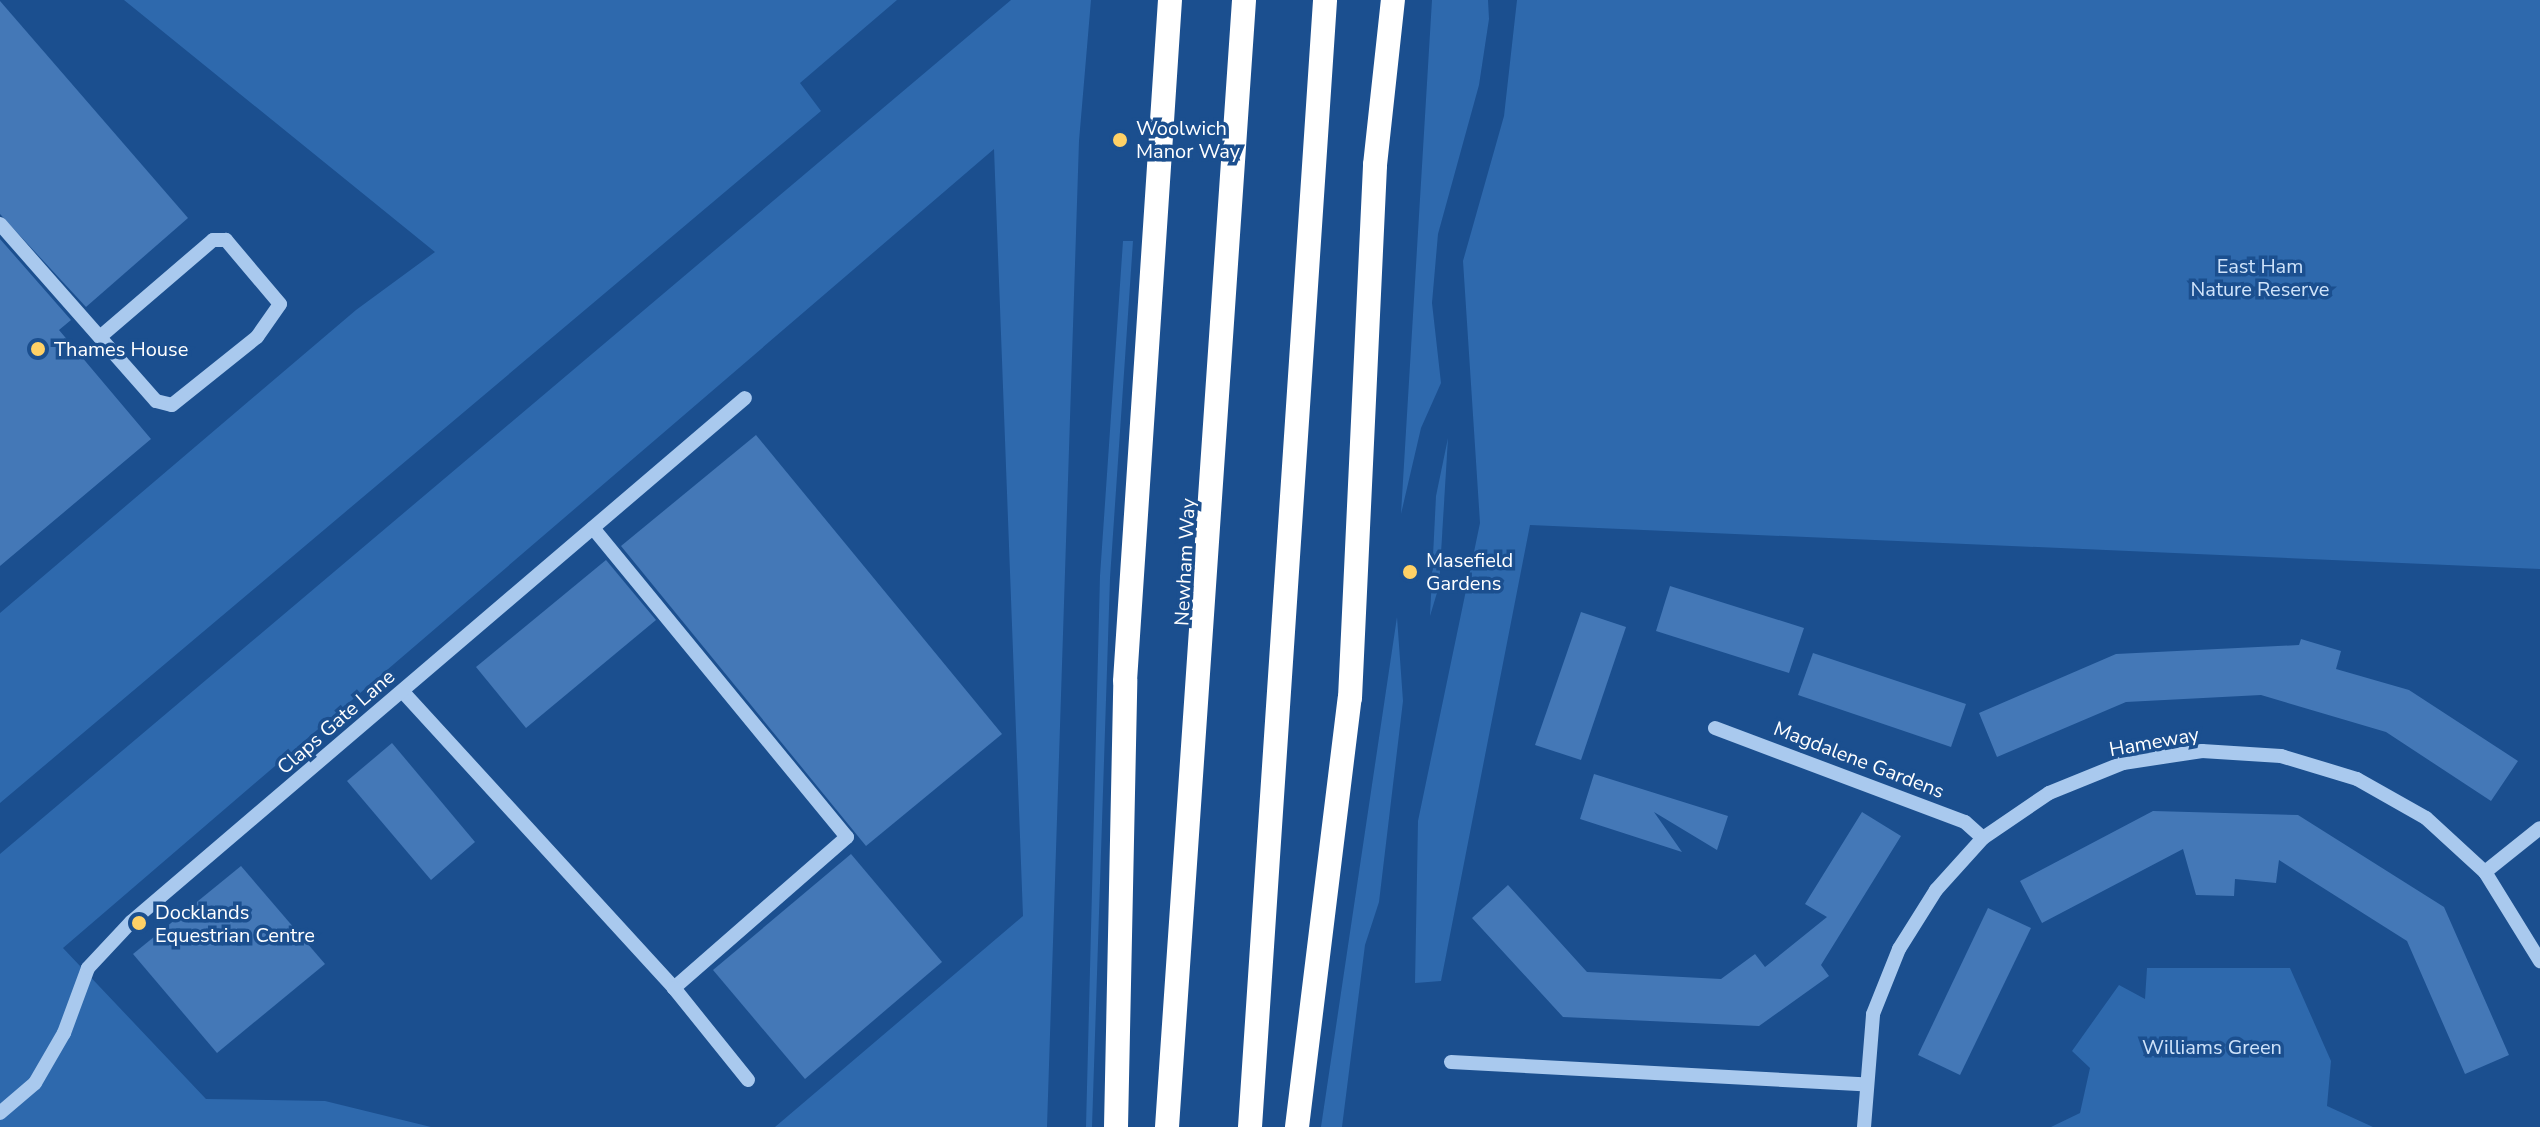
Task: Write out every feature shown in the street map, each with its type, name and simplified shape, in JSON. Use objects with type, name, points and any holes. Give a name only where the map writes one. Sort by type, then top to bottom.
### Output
[{"type":"highway","points":[[1116,1127],[1125,681],[1170,0]]},
{"type":"highway","name":"Newham Way","points":[[1167,1127],[1207,603],[1244,0]]},
{"type":"highway","points":[[1250,1127],[1289,608],[1325,0]]},
{"type":"highway","points":[[1297,1127],[1350,698],[1375,165],[1393,0]]},
{"type":"street","points":[[0,224],[156,401],[172,405],[257,337],[276,318],[273,293],[226,240],[213,240],[100,337]]},
{"type":"street","name":"Claps Gate Lane","points":[[0,1113],[35,1083],[64,1033],[88,968],[131,922],[745,398]]},
{"type":"street","points":[[593,528],[847,837],[674,988]]},
{"type":"street","points":[[403,692],[674,988],[748,1080]]},
{"type":"street","name":"Magdalene Gardens","points":[[1715,728],[1965,822],[1983,838]]},
{"type":"street","name":"Hameway","points":[[1864,1127],[1862,1084],[1873,1014],[1899,949],[1936,890],[1983,838],[2049,793],[2123,763],[2218,752],[2281,756],[2357,779],[2426,818],[2485,872],[2540,961]]},
{"type":"street","points":[[2485,872],[2540,828]]},
{"type":"street","points":[[1451,1062],[1862,1084]]},
{"type":"green space","points":[[124,0],[897,0],[800,83],[821,111],[0,803],[0,613],[356,310],[435,252]]},
{"type":"green space","points":[[1011,0],[1091,0],[1079,141],[1047,1127],[775,1127],[1023,916],[994,149],[63,948],[206,1099],[325,1101],[431,1127],[0,1127],[0,854]]},
{"type":"green space","points":[[1432,0],[1488,0],[1489,19],[1479,85],[1438,234],[1432,303],[1441,383],[1421,428],[1401,514]]},
{"type":"green space","name":"East Ham Nature Reserve","points":[[1517,0],[2540,0],[2540,569],[1530,525],[1441,981],[1415,983],[1418,821],[1480,523],[1463,261],[1504,116]]},
{"type":"green space","points":[[1123,241],[1133,241],[1110,578],[1092,1127],[1086,1127],[1100,576]]},
{"type":"green space","points":[[1448,438],[1439,586],[1430,616],[1436,496]]},
{"type":"green space","points":[[1397,617],[1403,701],[1379,902],[1365,945],[1342,1127],[1321,1127]]},
{"type":"green space","name":"Williams Green","points":[[2147,968],[2290,968],[2331,1061],[2327,1106],[2373,1127],[2051,1127],[2080,1113],[2090,1068],[2072,1051],[2119,985],[2145,999]]},
{"type":"building","points":[[0,1],[188,218],[86,307],[0,214]]},
{"type":"building","name":"Thames House","points":[[0,239],[71,320],[59,330],[151,439],[0,566]]},
{"type":"building","points":[[756,435],[1002,734],[866,846],[621,546]]},
{"type":"building","points":[[606,560],[656,620],[526,728],[476,667]]},
{"type":"building","points":[[1670,586],[1804,628],[1789,673],[1656,631]]},
{"type":"building","points":[[1581,612],[1626,627],[1581,760],[1535,745]]},
{"type":"building","points":[[2301,639],[2341,651],[2336,669],[2409,690],[2518,761],[2491,801],[2386,732],[2261,695],[2126,702],[1997,757],[1979,713],[2116,654],[2299,645]]},
{"type":"building","points":[[1813,653],[1966,704],[1951,747],[1798,695]]},
{"type":"building","points":[[392,743],[475,842],[431,880],[347,781]]},
{"type":"building","points":[[1594,774],[1728,816],[1717,850],[1654,812],[1682,852],[1580,819]]},
{"type":"building","points":[[2153,811],[2298,815],[2444,907],[2509,1055],[2465,1074],[2407,941],[2279,860],[2276,883],[2235,879],[2234,896],[2196,895],[2183,849],[2042,923],[2020,881]]},
{"type":"building","points":[[1862,812],[1901,836],[1821,965],[1829,976],[1759,1026],[1563,1017],[1472,918],[1508,885],[1587,972],[1721,979],[1755,954],[1765,967],[1827,917],[1805,904]]},
{"type":"building","points":[[851,854],[942,962],[805,1079],[713,970]]},
{"type":"building","points":[[241,866],[325,964],[217,1053],[133,954]]},
{"type":"building","points":[[1988,908],[2031,928],[1960,1075],[1918,1055]]},
{"type":"place","name":"Woolwich Manor Way","points":[[1120,140]]},
{"type":"place","name":"Thames House","points":[[38,349]]},
{"type":"place","name":"Masefield Gardens","points":[[1410,572]]},
{"type":"place","name":"Docklands Equestrian Centre","points":[[139,923]]}]
